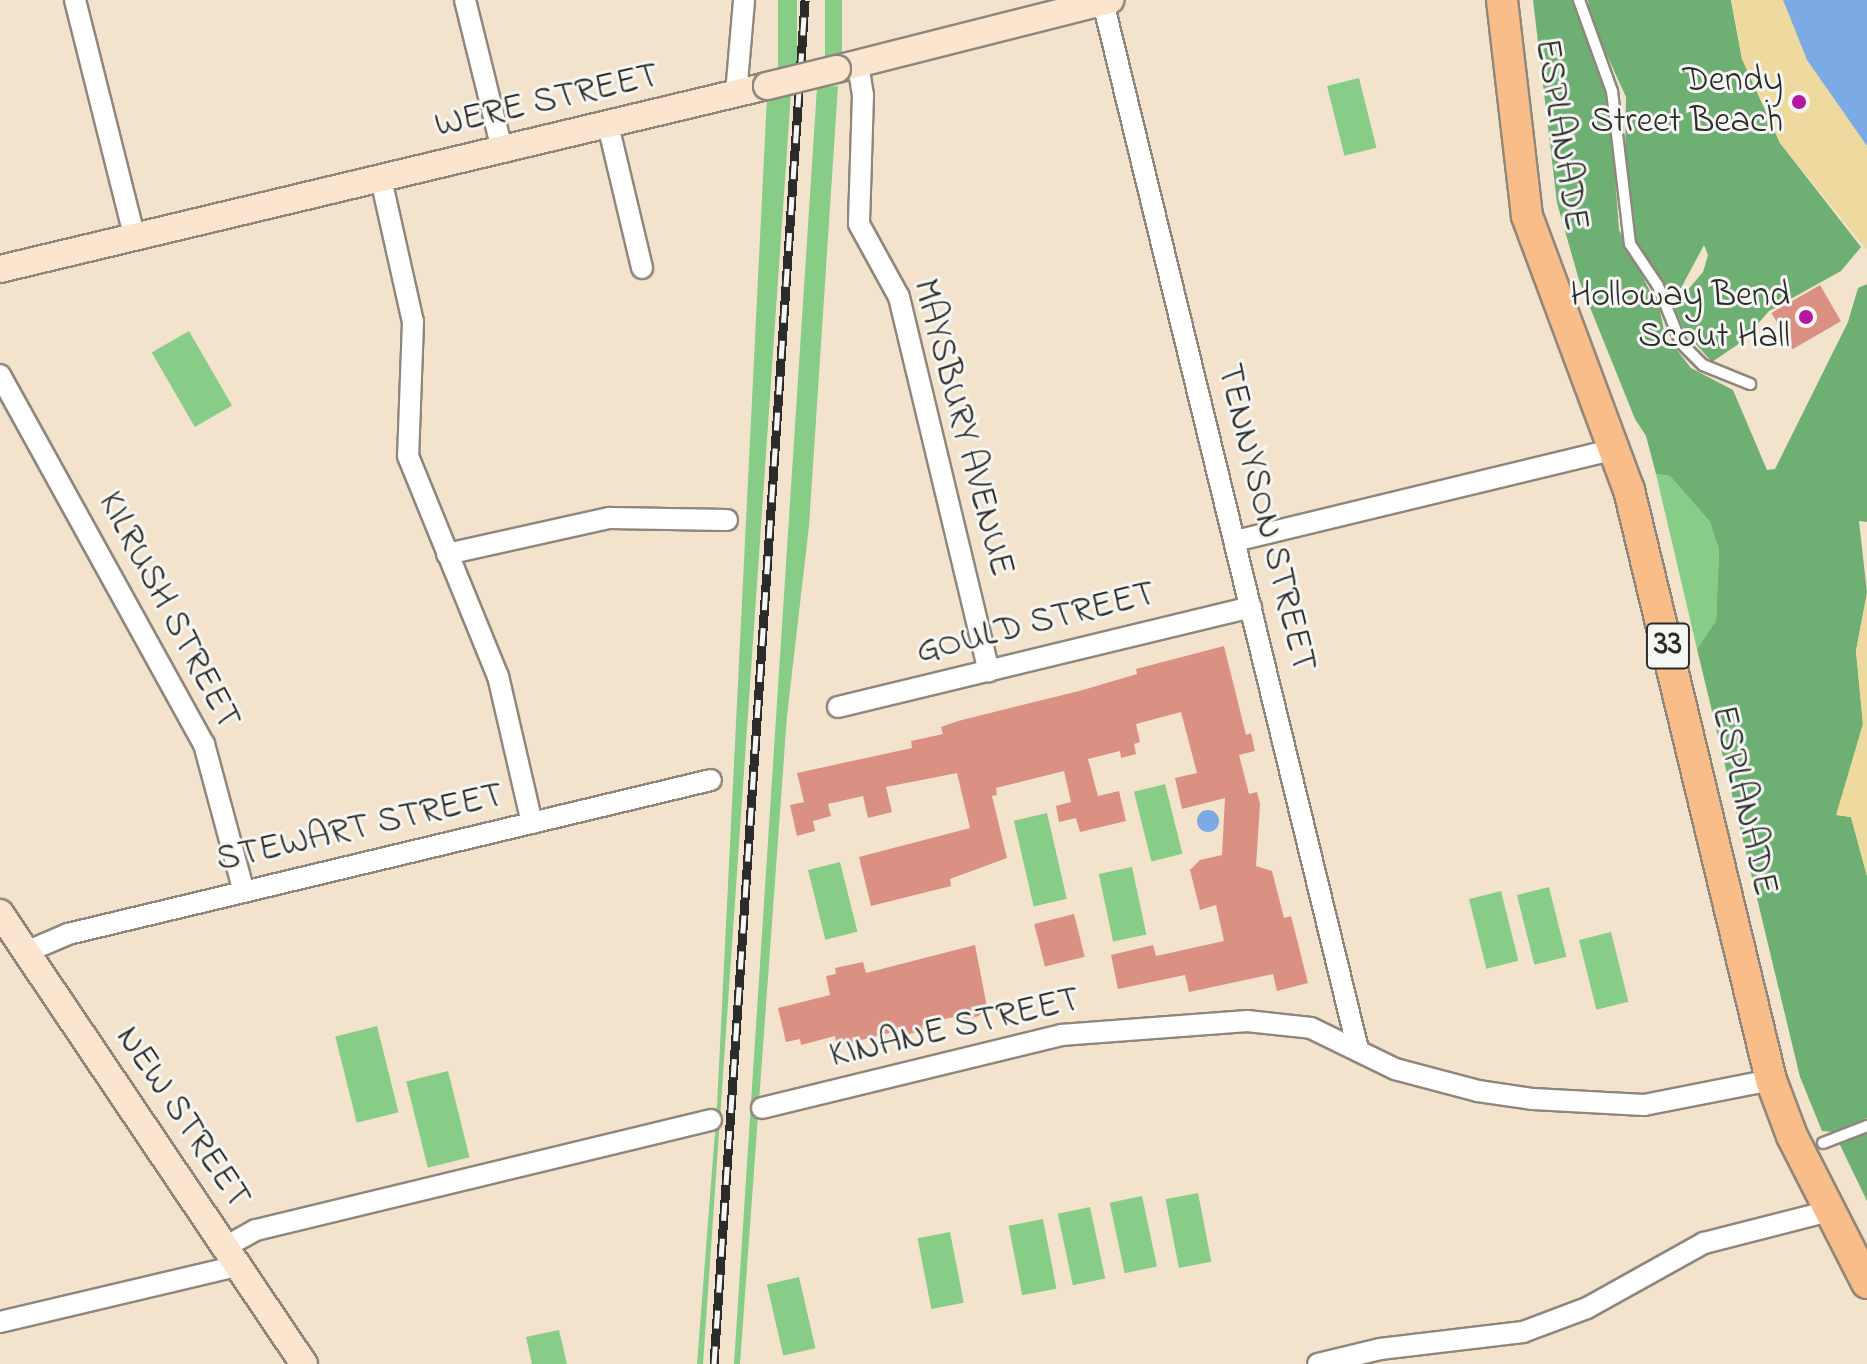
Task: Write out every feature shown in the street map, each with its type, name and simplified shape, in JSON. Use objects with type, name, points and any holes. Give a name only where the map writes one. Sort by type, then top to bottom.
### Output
[{"type":"main road","name":"ESPLANADE","points":[[1502,0],[1527,216],[1615,449],[1648,562],[1771,1080],[1830,1211],[1867,1283]]},
{"type":"street","points":[[75,0],[135,238]]},
{"type":"street","points":[[465,0],[502,150]]},
{"type":"street","points":[[736,94],[744,0]]},
{"type":"street","name":"WERE STREET","points":[[0,269],[848,67],[1039,8],[1106,1]]},
{"type":"street","name":"TENNYSON STREET","points":[[1106,1],[1358,1050]]},
{"type":"street","name":"MAYSBURY AVENUE","points":[[848,67],[863,95],[859,224],[899,297],[989,671]]},
{"type":"street","points":[[608,125],[642,268]]},
{"type":"street","points":[[381,179],[413,322],[408,456],[498,676],[532,823]]},
{"type":"street","name":"KILRUSH STREET","points":[[0,375],[199,735],[244,892]]},
{"type":"street","points":[[1235,541],[1615,449]]},
{"type":"street","points":[[447,554],[610,518],[727,520]]},
{"type":"street","name":"GOULD STREET","points":[[838,707],[1251,607]]},
{"type":"street","name":"STEWART STREET","points":[[26,952],[68,934],[711,780]]},
{"type":"street","name":"NEW STREET","points":[[0,913],[304,1364]]},
{"type":"street","name":"KINANE STREET","points":[[762,1108],[1087,1031],[1266,1021],[1311,1028],[1395,1069],[1478,1091],[1594,1104],[1669,1102],[1771,1080]]},
{"type":"street","points":[[0,1322],[231,1256],[256,1230],[711,1120]]},
{"type":"street","points":[[1318,1364],[1388,1348],[1523,1332],[1587,1308],[1704,1243],[1830,1211]]},
{"type":"lane","points":[[1579,0],[1612,91],[1630,244],[1658,286],[1681,343],[1703,365],[1750,384]]},
{"type":"lane","points":[[1823,1143],[1867,1126]]},
{"type":"green space","points":[[778,0],[797,0],[797,70],[778,70]]},
{"type":"green space","points":[[825,0],[842,0],[842,59],[825,59]]},
{"type":"green space","points":[[1533,0],[1574,0],[1610,105],[1619,230],[1660,311],[1665,335],[1691,368],[1733,390],[1767,470],[1775,469],[1848,322],[1858,288],[1867,284],[1867,522],[1859,521],[1867,593],[1856,651],[1863,724],[1837,815],[1851,817],[1867,876],[1867,1118],[1834,1132],[1822,1131],[1800,1077],[1697,649],[1716,621],[1719,550],[1710,522],[1670,476],[1656,474],[1646,436],[1635,419],[1579,280],[1557,203]]},
{"type":"green space","points":[[1588,0],[1731,0],[1742,59],[1780,143],[1861,247],[1841,271],[1769,311],[1743,341],[1712,362],[1685,332],[1674,306],[1703,272],[1708,255],[1704,245],[1680,290],[1670,294],[1635,241],[1625,158],[1626,97],[1591,20]]},
{"type":"green space","points":[[1359,78],[1376,148],[1344,156],[1327,86]]},
{"type":"green space","points":[[838,86],[809,526],[787,716],[740,1364],[734,1364],[817,87]]},
{"type":"green space","points":[[791,93],[703,1364],[697,1364],[717,1106],[767,100]]},
{"type":"green space","points":[[189,331],[232,405],[195,427],[152,352]]},
{"type":"green space","points":[[1656,474],[1670,476],[1710,522],[1719,550],[1716,622],[1697,649]]},
{"type":"green space","points":[[1165,784],[1182,854],[1151,862],[1134,792]]},
{"type":"green space","points":[[1047,813],[1067,899],[1034,906],[1014,821]]},
{"type":"green space","points":[[840,862],[857,932],[825,940],[808,870]]},
{"type":"green space","points":[[1132,867],[1146,934],[1113,942],[1099,874]]},
{"type":"green space","points":[[1549,887],[1566,957],[1534,965],[1517,895]]},
{"type":"green space","points":[[1501,891],[1518,961],[1486,969],[1469,899]]},
{"type":"green space","points":[[1611,932],[1628,1002],[1596,1010],[1579,940]]},
{"type":"green space","points":[[377,1026],[399,1112],[357,1123],[335,1036]]},
{"type":"green space","points":[[448,1071],[470,1157],[428,1168],[406,1081]]},
{"type":"green space","points":[[1867,1132],[1867,1201],[1839,1143]]},
{"type":"green space","points":[[1198,1193],[1211,1262],[1179,1268],[1166,1199]]},
{"type":"green space","points":[[1142,1196],[1157,1266],[1125,1273],[1110,1203]]},
{"type":"green space","points":[[1090,1207],[1105,1278],[1073,1285],[1058,1214]]},
{"type":"green space","points":[[1043,1219],[1057,1289],[1022,1295],[1009,1226]]},
{"type":"green space","points":[[950,1232],[964,1303],[931,1309],[918,1238]]},
{"type":"green space","points":[[799,1277],[815,1348],[783,1356],[767,1284]]},
{"type":"green space","points":[[559,1330],[567,1364],[532,1364],[526,1337]]},
{"type":"sand","name":"Dendy Street Beach","points":[[1731,0],[1783,0],[1807,60],[1867,146],[1867,250],[1780,143],[1742,59]]},
{"type":"sand","points":[[1867,593],[1867,876],[1851,817],[1836,815],[1863,724],[1856,651]]},
{"type":"water","points":[[1783,0],[1867,0],[1867,146],[1807,60]]},
{"type":"water","points":[[1208,810],[1216,813],[1219,821],[1216,829],[1208,832],[1200,829],[1197,821],[1200,813]]},
{"type":"building","name":"Holloway Bend Scout Hall","points":[[1820,285],[1841,321],[1793,349],[1772,313]]},
{"type":"building","points":[[1224,646],[1246,735],[1251,733],[1255,751],[1239,755],[1249,794],[1257,792],[1260,804],[1256,866],[1272,871],[1284,918],[1291,916],[1308,983],[1277,991],[1273,974],[1189,992],[1185,975],[1118,989],[1111,955],[1153,945],[1156,956],[1224,941],[1216,905],[1200,910],[1190,870],[1200,860],[1222,855],[1225,798],[1182,809],[1175,778],[1197,773],[1181,712],[1136,724],[1140,742],[1134,744],[1136,754],[1121,758],[1120,751],[1088,759],[1098,796],[1119,791],[1126,821],[1080,832],[1076,818],[1059,822],[1056,806],[1071,802],[1064,771],[996,788],[997,795],[992,796],[1007,858],[950,879],[951,886],[871,906],[859,857],[970,828],[957,773],[886,787],[892,812],[868,818],[863,796],[828,804],[831,816],[813,821],[815,831],[797,836],[790,805],[804,802],[797,773],[912,748],[911,741],[943,734],[941,727],[958,721],[1083,690],[1137,674],[1136,669]]},
{"type":"building","points":[[1074,914],[1085,957],[1045,967],[1034,924]]},
{"type":"building","points":[[975,945],[987,1007],[979,1016],[955,1022],[953,1017],[922,1025],[923,1030],[903,1036],[901,1030],[837,1046],[835,1036],[801,1045],[800,1039],[786,1042],[778,1008],[830,995],[826,976],[836,974],[835,968],[863,962],[866,973]]},
{"type":"railway","points":[[714,1364],[805,0]]},
{"type":"place","name":"Dendy Street Beach","points":[[1799,102]]},
{"type":"place","name":"Holloway Bend Scout Hall","points":[[1806,317]]}]
